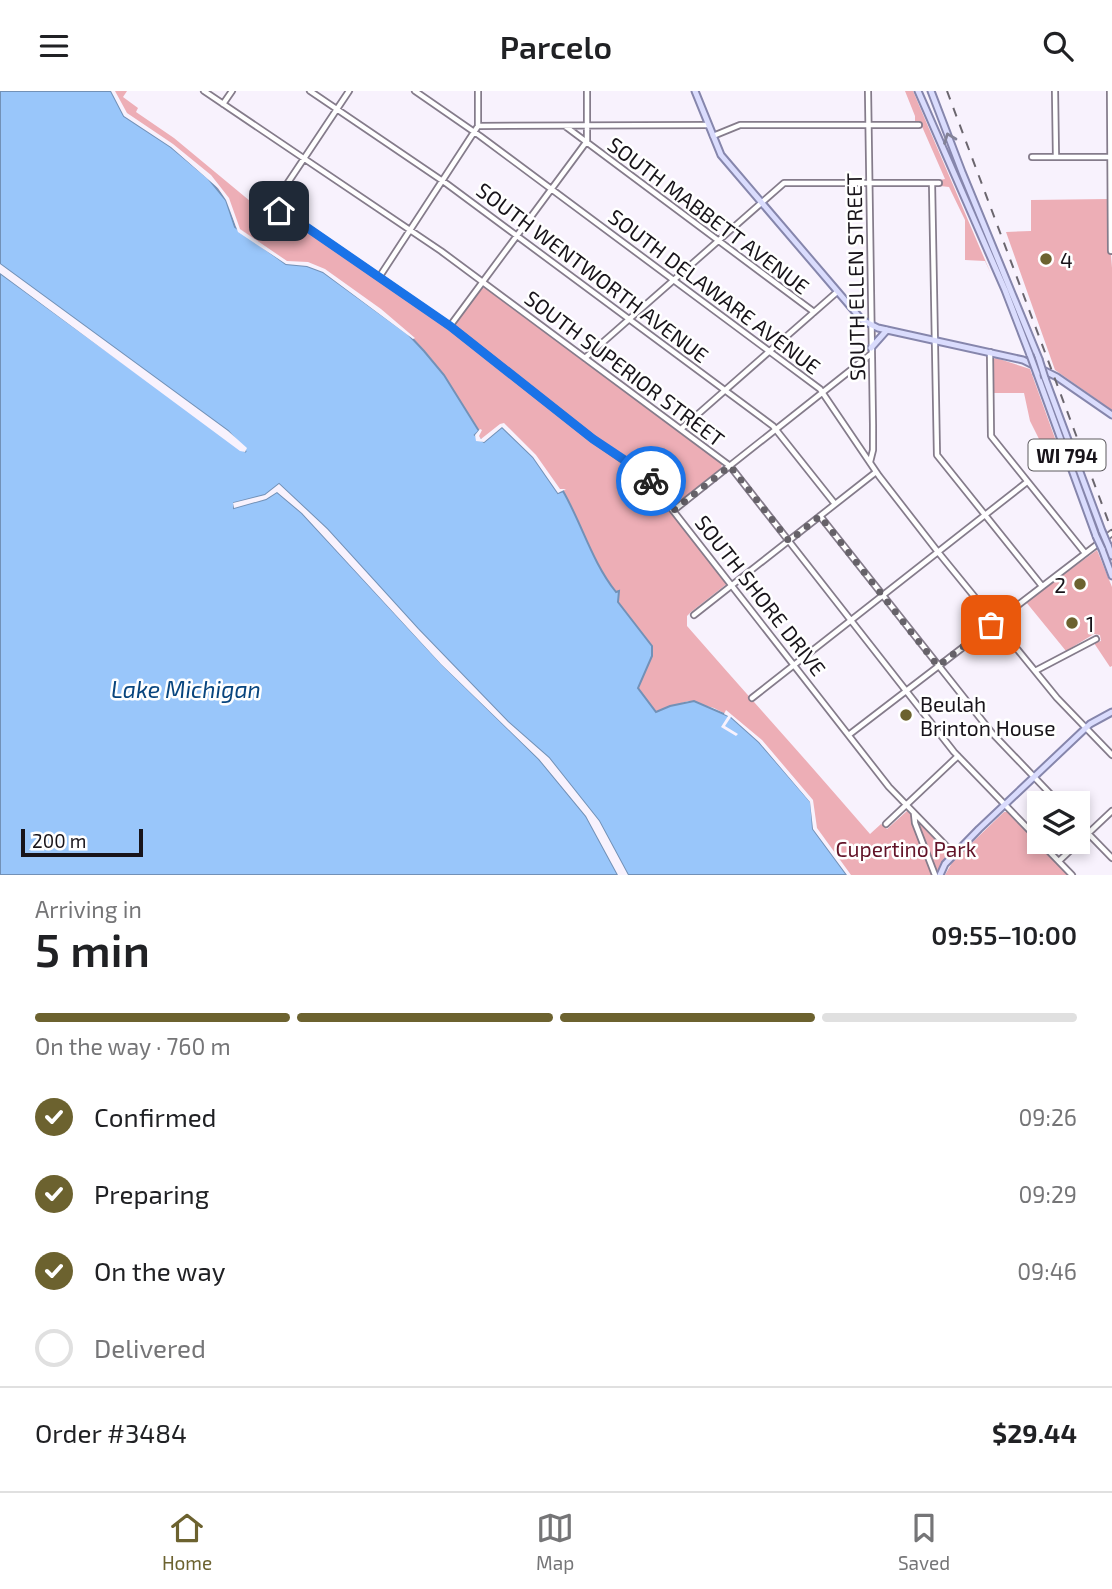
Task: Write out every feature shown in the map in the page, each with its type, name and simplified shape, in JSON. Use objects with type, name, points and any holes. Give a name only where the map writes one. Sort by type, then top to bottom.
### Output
[{"type":"main road","points":[[695,91],[721,155],[862,320],[887,330],[1023,360],[1041,368],[1112,415]]},
{"type":"main road","name":"WI 794","points":[[917,91],[1005,290],[1112,576]]},
{"type":"main road","name":"WI 794","points":[[929,91],[1039,359],[1112,556]]},
{"type":"main road","points":[[872,351],[887,330]]},
{"type":"main road","points":[[940,875],[954,854],[1034,777],[1086,728],[1112,712]]},
{"type":"street","name":"SOUTH SUPERIOR STREET","points":[[204,91],[411,230],[730,466],[958,756],[1027,828]]},
{"type":"street","points":[[223,104],[232,91]]},
{"type":"street","name":"SOUTH WENTWORTH AVENUE","points":[[310,91],[443,181],[776,429],[835,504]]},
{"type":"street","points":[[279,196],[349,91]]},
{"type":"street","points":[[426,91],[428,100]]},
{"type":"street","points":[[380,276],[476,133],[478,91]]},
{"type":"street","name":"SOUTH MABBETT AVENUE","points":[[586,143],[587,91]]},
{"type":"street","name":"SOUTH ELLEN STREET","points":[[867,91],[872,326],[873,450],[870,463]]},
{"type":"street","points":[[1055,91],[1056,157]]},
{"type":"street","points":[[1110,91],[1111,250]]},
{"type":"street","name":"SOUTH DELAWARE AVENUE","points":[[418,92],[770,351],[822,393],[876,472],[938,552],[1035,671],[1112,755]]},
{"type":"street","points":[[478,126],[708,125]]},
{"type":"street","points":[[713,136],[740,125],[919,125]]},
{"type":"street","name":"SOUTH MABBETT AVENUE","points":[[565,126],[814,312]]},
{"type":"street","points":[[450,326],[586,143]]},
{"type":"street","points":[[1032,157],[1111,157]]},
{"type":"street","points":[[585,358],[784,183],[939,183]]},
{"type":"street","points":[[932,183],[937,455],[1042,586]]},
{"type":"street","name":"SOUTH SHORE DRIVE","points":[[279,211],[286,213],[380,276],[450,326],[593,439],[646,476],[796,664],[889,787],[954,854]]},
{"type":"street","points":[[681,429],[837,292]]},
{"type":"street","points":[[674,510],[872,351]]},
{"type":"street","points":[[990,351],[991,436],[1085,553]]},
{"type":"street","points":[[694,615],[876,472]]},
{"type":"street","points":[[752,698],[1027,482]]},
{"type":"street","points":[[820,516],[992,733],[1047,791]]},
{"type":"street","points":[[849,734],[1112,533]]},
{"type":"street","points":[[1035,671],[1096,639]]},
{"type":"street","points":[[886,824],[958,756]]},
{"type":"street","points":[[1090,831],[1112,810]]},
{"type":"street","points":[[914,813],[915,823],[935,875]]},
{"type":"street","points":[[1090,835],[1112,858]]},
{"type":"street","name":"SOUTH SUPERIOR STREET","points":[[1052,854],[1072,875]]},
{"type":"street","points":[[1059,861],[1066,854]]},
{"type":"green space","name":"Cupertino Park","points":[[111,91],[127,91],[123,97],[138,108],[136,112],[174,138],[262,211],[265,217],[271,209],[277,216],[287,216],[450,330],[481,288],[485,288],[722,464],[721,469],[670,510],[728,583],[687,616],[687,626],[870,834],[881,824],[887,829],[907,811],[948,853],[939,869],[932,875],[847,875],[731,717],[714,708],[688,701],[656,712],[637,688],[652,656],[649,644],[618,602],[618,591],[616,592],[604,577],[588,544],[484,442],[476,441],[479,430],[447,379],[419,344],[408,334],[238,232],[124,116]]},
{"type":"green space","points":[[905,91],[913,91],[991,274],[985,261],[965,260],[965,220],[949,187],[940,186],[939,180],[945,179],[920,122],[915,122]]},
{"type":"green space","points":[[1108,199],[1109,253],[1112,268],[1112,410],[1055,370],[1006,232],[1031,231],[1031,200]]},
{"type":"green space","points":[[993,359],[1030,369],[1061,455],[1051,463],[1030,421],[1024,393],[994,393]]},
{"type":"green space","points":[[1097,550],[1112,587],[1110,667],[1094,643],[1101,641],[1100,635],[1094,634],[1066,651],[1026,602]]},
{"type":"green space","points":[[1007,812],[1027,833],[1027,854],[1048,854],[1068,875],[945,875],[953,861]]},
{"type":"water","name":"Lake Michigan","points":[[0,91],[111,91],[124,116],[171,147],[208,178],[226,200],[235,227],[286,264],[307,266],[323,272],[408,334],[444,375],[479,431],[475,435],[484,442],[502,427],[533,457],[558,493],[563,491],[600,568],[616,592],[619,591],[618,602],[652,646],[652,656],[638,688],[656,712],[694,701],[731,717],[759,742],[811,802],[813,829],[847,875],[628,875],[599,821],[549,758],[508,722],[327,529],[279,484],[265,495],[234,503],[234,508],[266,499],[277,492],[302,513],[442,664],[539,759],[586,816],[618,875],[0,875],[0,273],[246,452],[228,431],[0,264]]},
{"type":"pier","points":[[111,91],[115,91],[127,113],[173,144],[211,175],[229,198],[240,229],[287,261],[308,262],[325,269],[381,309],[415,338],[323,272],[307,266],[286,264],[238,232],[226,200],[218,188],[171,147],[124,116]]},
{"type":"pier","points":[[0,264],[228,431],[247,448],[245,452],[240,451],[0,273],[0,269],[4,271]]},
{"type":"pier","points":[[504,423],[536,455],[560,489],[566,489],[558,493],[533,457],[502,427],[484,442],[476,441],[475,435],[480,429],[481,439]]},
{"type":"pier","points":[[279,484],[327,529],[508,722],[549,758],[599,821],[628,875],[624,875],[596,822],[547,761],[520,737],[541,757],[589,814],[622,875],[618,875],[586,816],[539,759],[441,664],[302,513],[277,492],[266,499],[234,508],[233,503],[265,495]]},
{"type":"pier","points":[[726,710],[762,740],[813,800],[817,828],[851,875],[847,875],[813,829],[810,802],[759,742],[731,717],[725,726],[738,734],[736,736],[721,727],[728,716],[724,714]]},
{"type":"railway","points":[[947,91],[1112,531]]},
{"type":"way so far","points":[[651,481],[674,510],[730,466],[789,541],[820,516],[938,666],[991,625]]},
{"type":"place","name":"4","points":[[1046,259]]},
{"type":"place","name":"2","points":[[1080,584]]},
{"type":"place","name":"1","points":[[1072,623]]},
{"type":"place","name":"Beulah Brinton House","points":[[906,715]]},
{"type":"route","points":[[279,211],[358,261],[450,326],[593,439],[651,481]]}]
